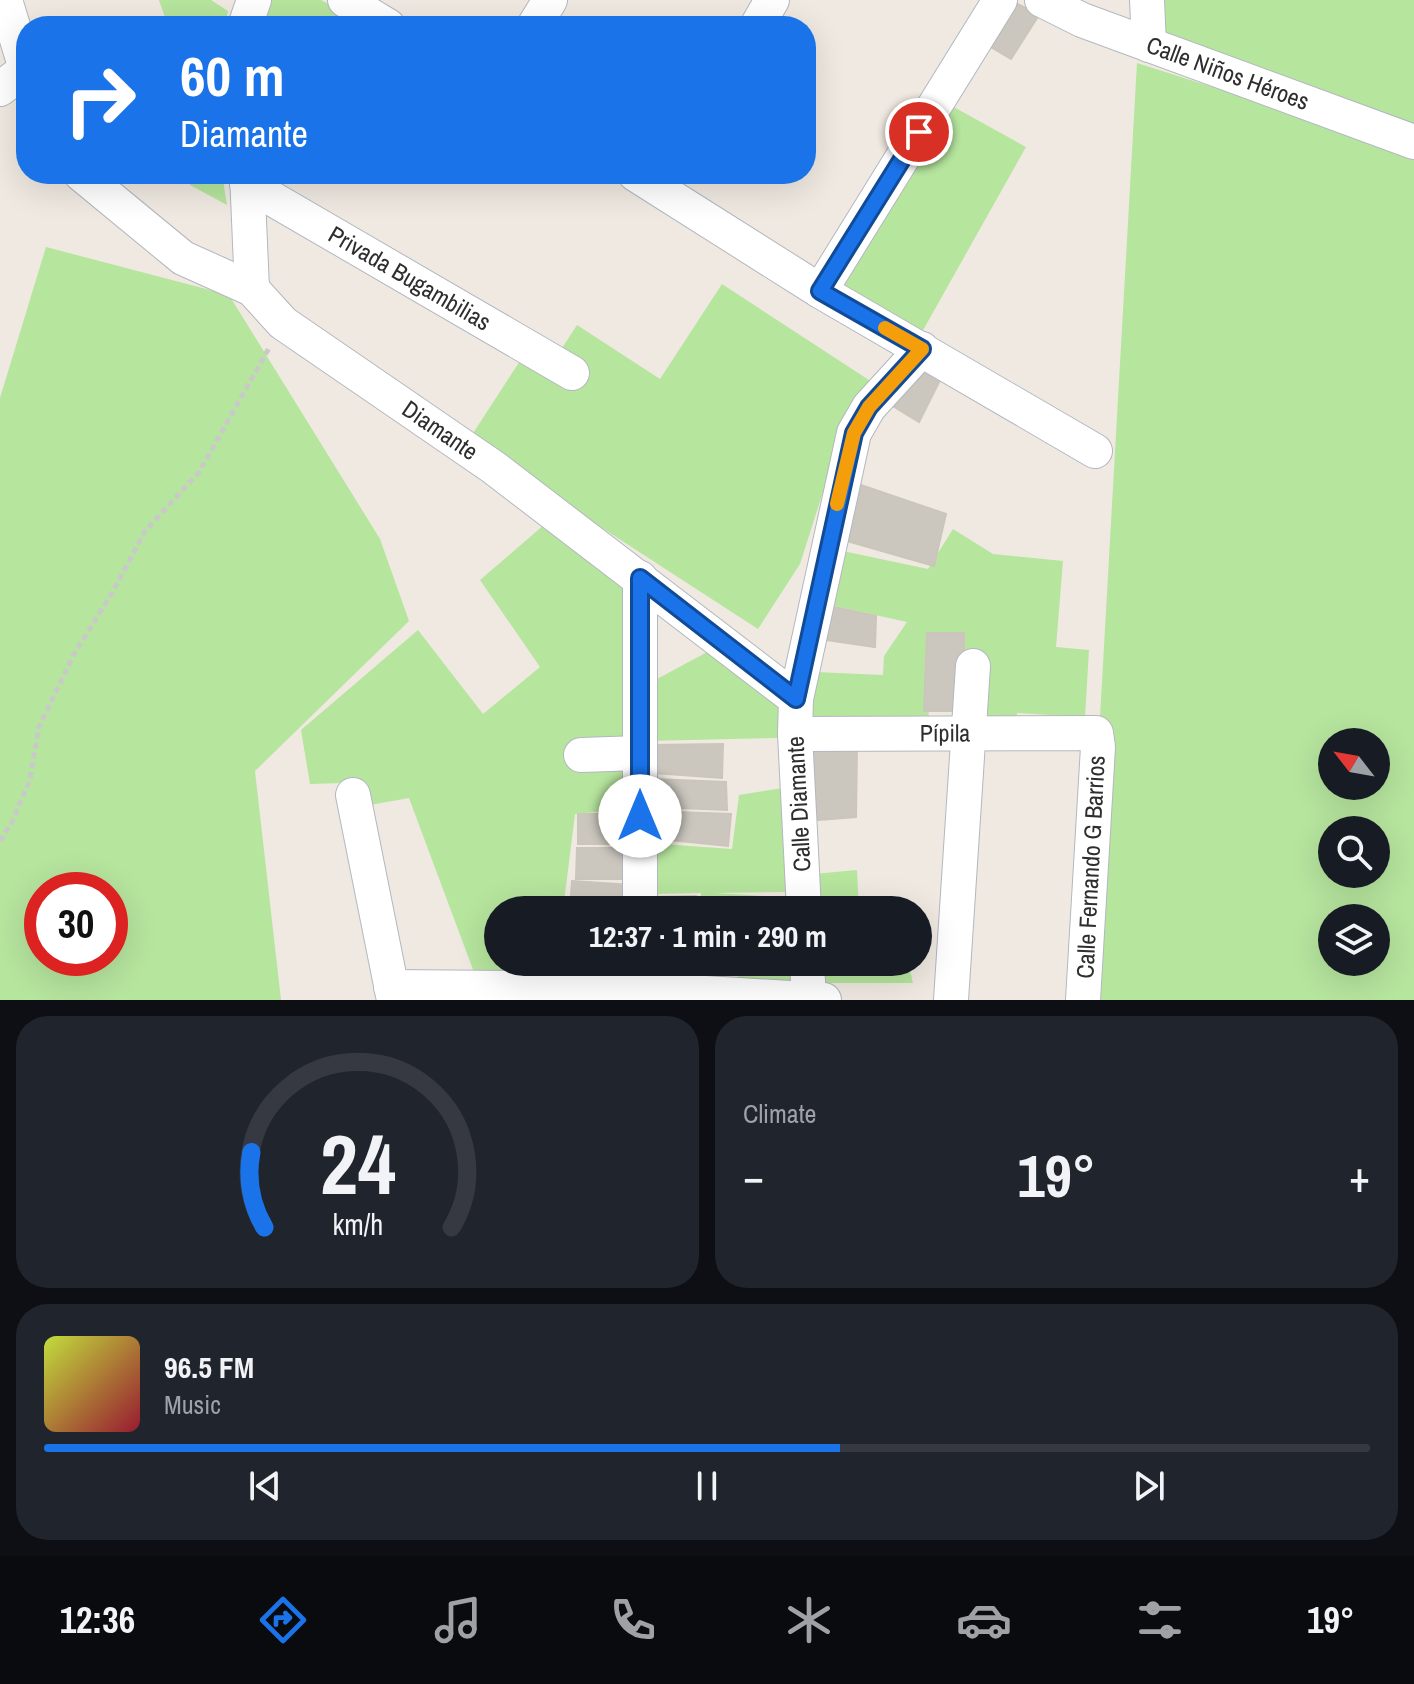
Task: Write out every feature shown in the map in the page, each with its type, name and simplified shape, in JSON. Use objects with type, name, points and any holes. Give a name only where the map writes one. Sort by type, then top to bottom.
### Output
[{"type":"street","points":[[5,0],[16,36]]},
{"type":"street","points":[[345,0],[371,16]]},
{"type":"street","points":[[820,291],[1000,0]]},
{"type":"street","name":"Calle Niños Héroes","points":[[1042,0],[1082,20],[1414,142]]},
{"type":"street","points":[[1147,0],[1149,45]]},
{"type":"street","points":[[0,89],[16,77]]},
{"type":"street","name":"Diamante","points":[[93,184],[183,258],[252,289],[283,323],[493,467],[796,699]]},
{"type":"street","points":[[247,184],[252,289]]},
{"type":"street","name":"Privada Bugambilias","points":[[255,184],[572,373]]},
{"type":"street","points":[[663,184],[820,291],[1095,451]]},
{"type":"street","name":"Calle Diamante","points":[[803,896],[796,699],[854,433],[869,407],[922,349]]},
{"type":"street","points":[[640,578],[640,896]]},
{"type":"street","points":[[951,1000],[973,666]]},
{"type":"street","name":"Pípila","points":[[795,734],[1096,733]]},
{"type":"street","name":"Calle Fernando G Barrios","points":[[1083,1000],[1098,747],[1096,733]]},
{"type":"street","points":[[581,755],[640,753]]},
{"type":"street","points":[[353,795],[393,993],[639,984],[824,1000]]},
{"type":"street","points":[[808,976],[809,1000]]},
{"type":"path","points":[[0,841],[13,820],[30,779],[39,727],[74,654],[112,593],[145,531],[199,472],[283,323]]},
{"type":"green space","points":[[159,0],[211,0],[228,11],[227,16],[165,16]]},
{"type":"green space","points":[[263,0],[321,0],[349,15],[348,16],[259,16]]},
{"type":"green space","points":[[1155,0],[1414,0],[1414,142],[1149,45]]},
{"type":"green space","points":[[1137,63],[1414,151],[1414,1000],[1084,1000]]},
{"type":"green space","points":[[941,100],[1026,147],[922,332],[837,285]]},
{"type":"green space","points":[[224,184],[227,205],[190,185]]},
{"type":"green space","points":[[46,247],[229,295],[380,539],[409,621],[255,771],[281,1000],[0,1000],[0,398]]},
{"type":"green space","points":[[722,284],[872,382],[844,426],[800,564],[758,629],[468,441],[529,347],[553,362],[577,325],[660,379]]},
{"type":"green space","points":[[545,524],[634,596],[626,809],[575,814],[565,896],[484,896],[484,974],[475,975],[409,798],[370,805],[343,783],[310,784],[301,730],[418,630],[483,714],[540,667],[480,580]]},
{"type":"green space","points":[[953,529],[993,554],[1063,561],[1056,647],[1089,650],[1085,717],[1017,713],[1016,729],[954,726],[958,640],[933,639],[928,726],[812,721],[815,672],[883,675],[884,656],[907,622],[826,604],[838,550],[928,569]]},
{"type":"green space","points":[[711,650],[781,705],[777,738],[647,741],[655,680]]},
{"type":"green space","points":[[783,788],[790,892],[714,893],[763,896],[657,894],[649,843],[732,849],[739,795]]},
{"type":"green space","points":[[857,870],[858,896],[805,896],[803,875]]},
{"type":"green space","points":[[738,976],[801,976],[802,984],[738,983]]},
{"type":"green space","points":[[810,976],[911,976],[913,983],[811,983]]},
{"type":"building","points":[[1010,0],[1039,15],[1011,59],[984,43]]},
{"type":"building","points":[[923,361],[942,376],[919,422],[888,403]]},
{"type":"building","points":[[852,482],[946,514],[934,566],[840,539]]},
{"type":"building","points":[[830,606],[876,616],[875,647],[826,640]]},
{"type":"building","points":[[927,633],[964,633],[964,711],[924,711]]},
{"type":"building","points":[[723,744],[722,778],[654,773],[652,745]]},
{"type":"building","points":[[801,745],[857,745],[856,817],[806,821]]},
{"type":"building","points":[[652,779],[726,782],[727,810],[653,807]]},
{"type":"building","points":[[650,811],[731,814],[728,846],[650,838]]},
{"type":"building","points":[[578,814],[629,814],[629,844],[578,844]]},
{"type":"building","points":[[577,848],[628,848],[627,879],[576,879]]},
{"type":"building","points":[[572,881],[631,885],[630,896],[571,896]]},
{"type":"slow traffic","points":[[837,504],[854,433],[869,407],[922,349],[885,328]]},
{"type":"route","points":[[640,816],[640,578],[796,699],[854,433],[869,407],[922,349],[820,291],[919,132]]}]
